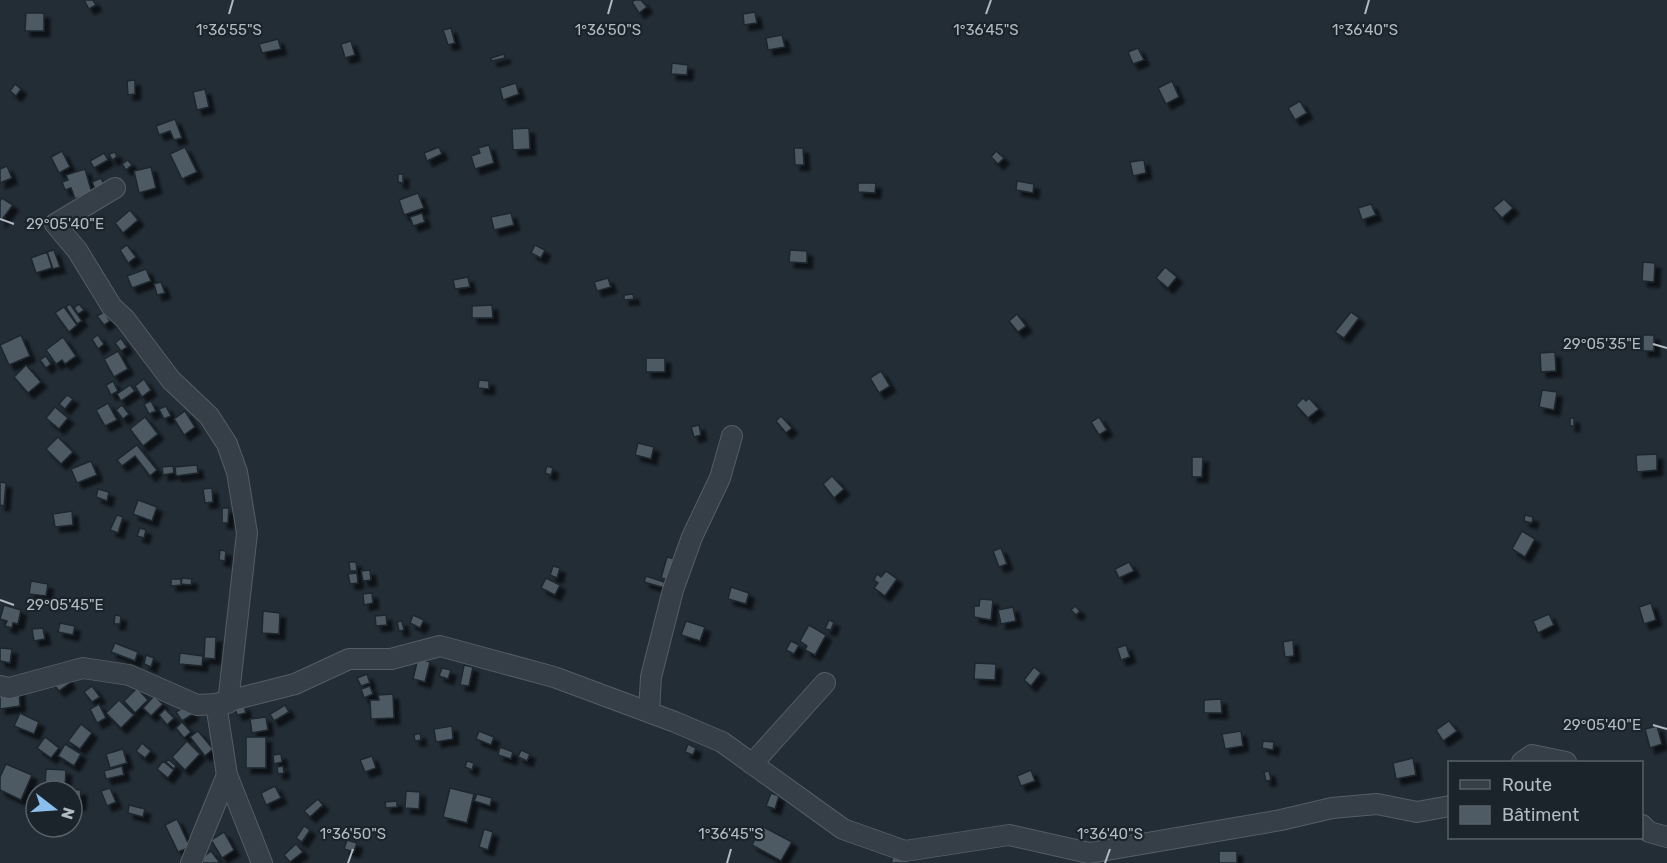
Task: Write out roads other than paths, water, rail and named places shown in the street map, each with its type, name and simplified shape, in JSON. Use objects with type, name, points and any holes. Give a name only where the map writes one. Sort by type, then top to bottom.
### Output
[{"type":"street","points":[[115,188],[55,225],[77,250],[112,307],[125,319],[171,380],[209,416],[231,453],[237,472],[247,533],[222,704],[227,775],[262,863]]},
{"type":"street","points":[[649,712],[651,676],[673,591],[692,537],[720,478],[732,436]]},
{"type":"street","points":[[0,686],[9,688],[83,668],[129,675],[197,705],[222,704],[296,684],[349,659],[391,658],[440,646],[554,677],[722,742],[843,829],[905,851],[1010,835],[1089,853],[1281,820],[1332,808],[1377,804],[1417,812],[1448,806]]},
{"type":"street","points":[[752,764],[825,683]]},
{"type":"street","points":[[1523,761],[1532,755],[1561,761]]},
{"type":"street","points":[[191,863],[227,775]]},
{"type":"street","points":[[1643,827],[1649,832],[1667,837]]}]
